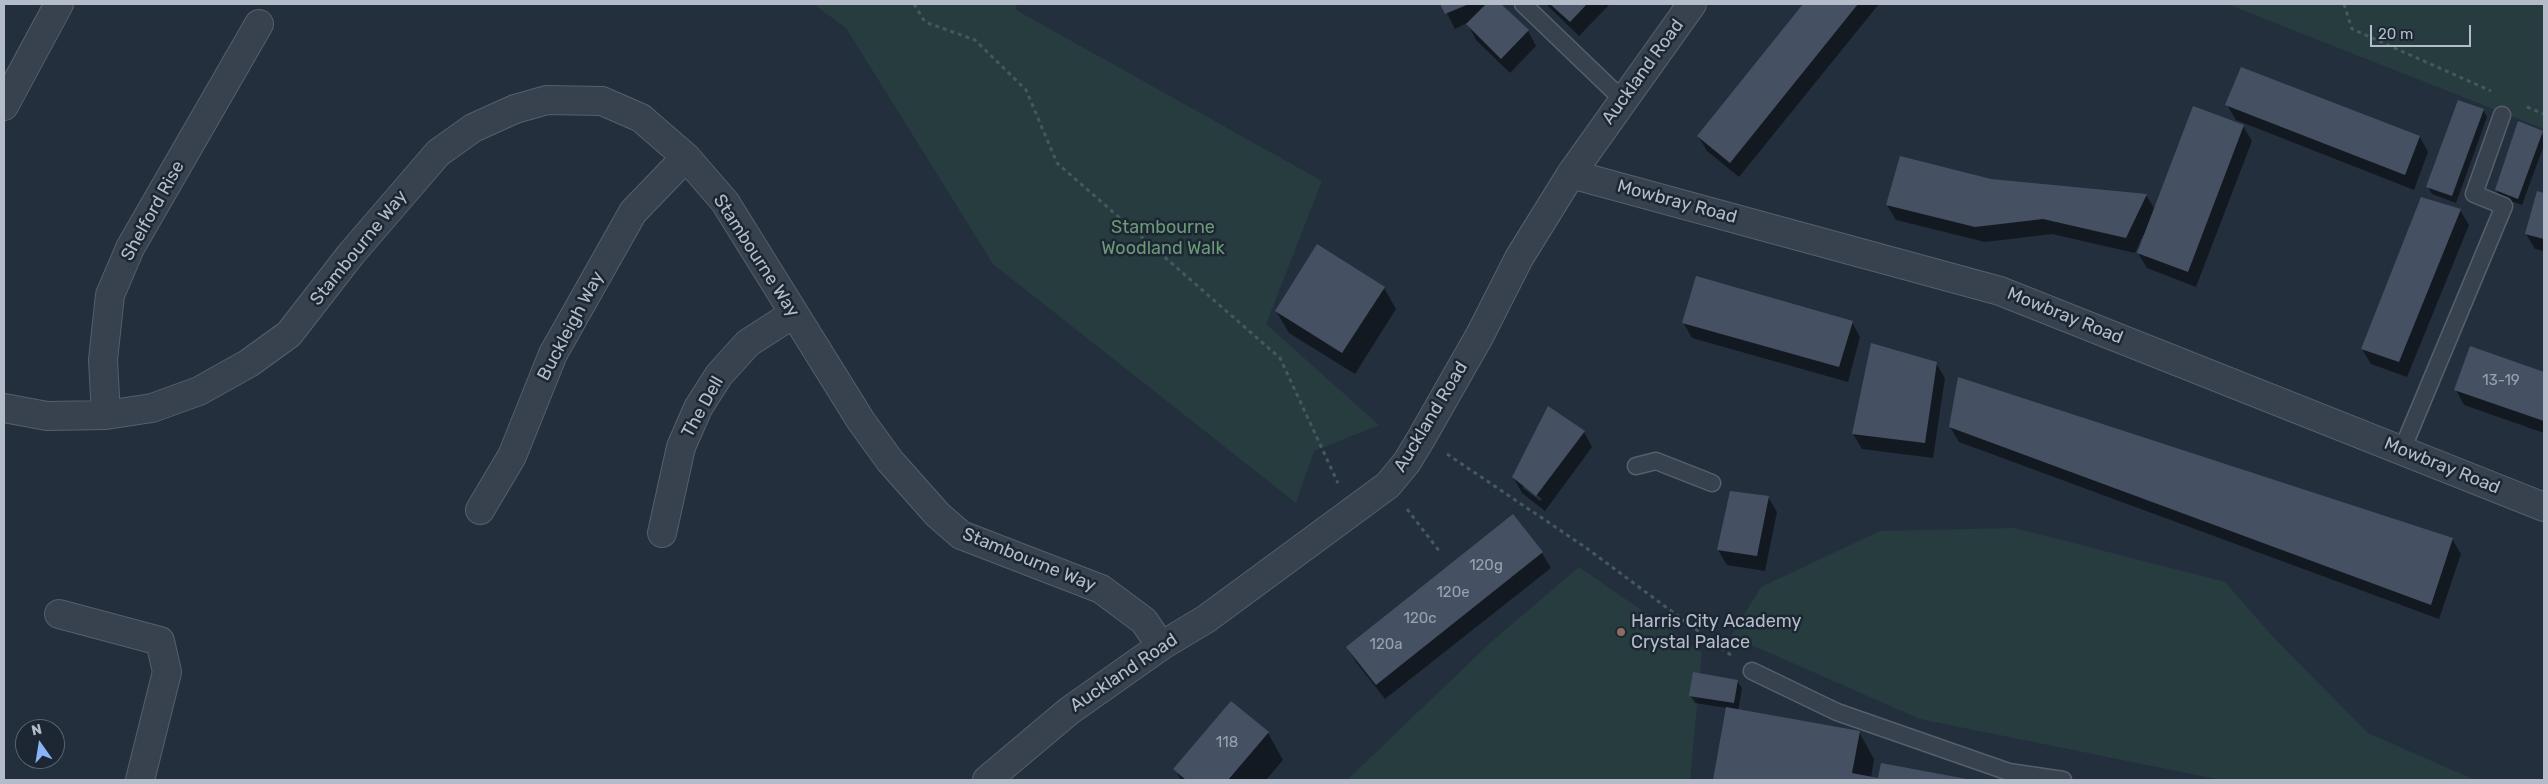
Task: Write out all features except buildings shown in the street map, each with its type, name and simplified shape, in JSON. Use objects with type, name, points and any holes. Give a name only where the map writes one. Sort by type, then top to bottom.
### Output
[{"type":"street","points":[[4,106],[59,4]]},
{"type":"street","name":"Auckland Road","points":[[987,780],[1069,711],[1160,646],[1206,619],[1388,485],[1407,462],[1480,335],[1519,258],[1571,174],[1692,4]]},
{"type":"street","name":"Shelford Rise","points":[[106,414],[103,360],[110,295],[130,248],[259,24]]},
{"type":"street","name":"Stambourne Way","points":[[4,408],[47,416],[106,414],[152,408],[199,392],[250,362],[289,334],[351,254],[438,153],[473,128],[515,109],[547,100],[602,101],[641,118],[686,156],[725,202],[861,421],[890,460],[938,515],[961,535],[1101,589],[1144,621],[1160,646]]},
{"type":"street","name":"Buckleigh Way","points":[[480,510],[512,456],[553,354],[634,212],[686,156]]},
{"type":"street","name":"Mowbray Road","points":[[1571,174],[2000,290],[2544,506]]},
{"type":"street","name":"The Dell","points":[[662,533],[681,447],[698,408],[719,375],[748,343],[794,314]]},
{"type":"street","points":[[59,614],[160,641],[167,672],[140,780]]},
{"type":"lane","points":[[1523,4],[1623,100]]},
{"type":"lane","points":[[2402,450],[2504,206],[2474,194],[2502,115]]},
{"type":"lane","points":[[1636,466],[1656,461],[1712,483]]},
{"type":"lane","points":[[1752,671],[1837,712],[2009,772],[2062,780]]},
{"type":"path","points":[[914,4],[925,22],[975,40],[1026,90],[1057,164],[1280,358],[1340,489],[1356,510]]},
{"type":"path","points":[[2344,4],[2352,30],[2498,94]]},
{"type":"path","points":[[2526,106],[2544,114]]},
{"type":"path","points":[[1422,436],[1585,547],[1752,671]]},
{"type":"path","points":[[1388,485],[1440,552]]},
{"type":"green space","name":"Stambourne Woodland Walk","points":[[813,4],[1017,4],[1016,10],[1322,181],[1266,324],[1379,425],[1314,451],[1296,503],[993,264],[846,28]]},
{"type":"green space","points":[[2227,4],[2544,4],[2544,129]]},
{"type":"green space","points":[[2015,528],[2225,582],[2274,638],[2368,733],[2475,780],[2221,780],[1920,719],[1731,636],[1761,587],[1880,531]]},
{"type":"green space","points":[[1579,567],[1702,652],[1690,780],[1347,780],[1491,642]]},
{"type":"place","name":"Harris City Academy Crystal Palace","points":[[1621,632]]}]
